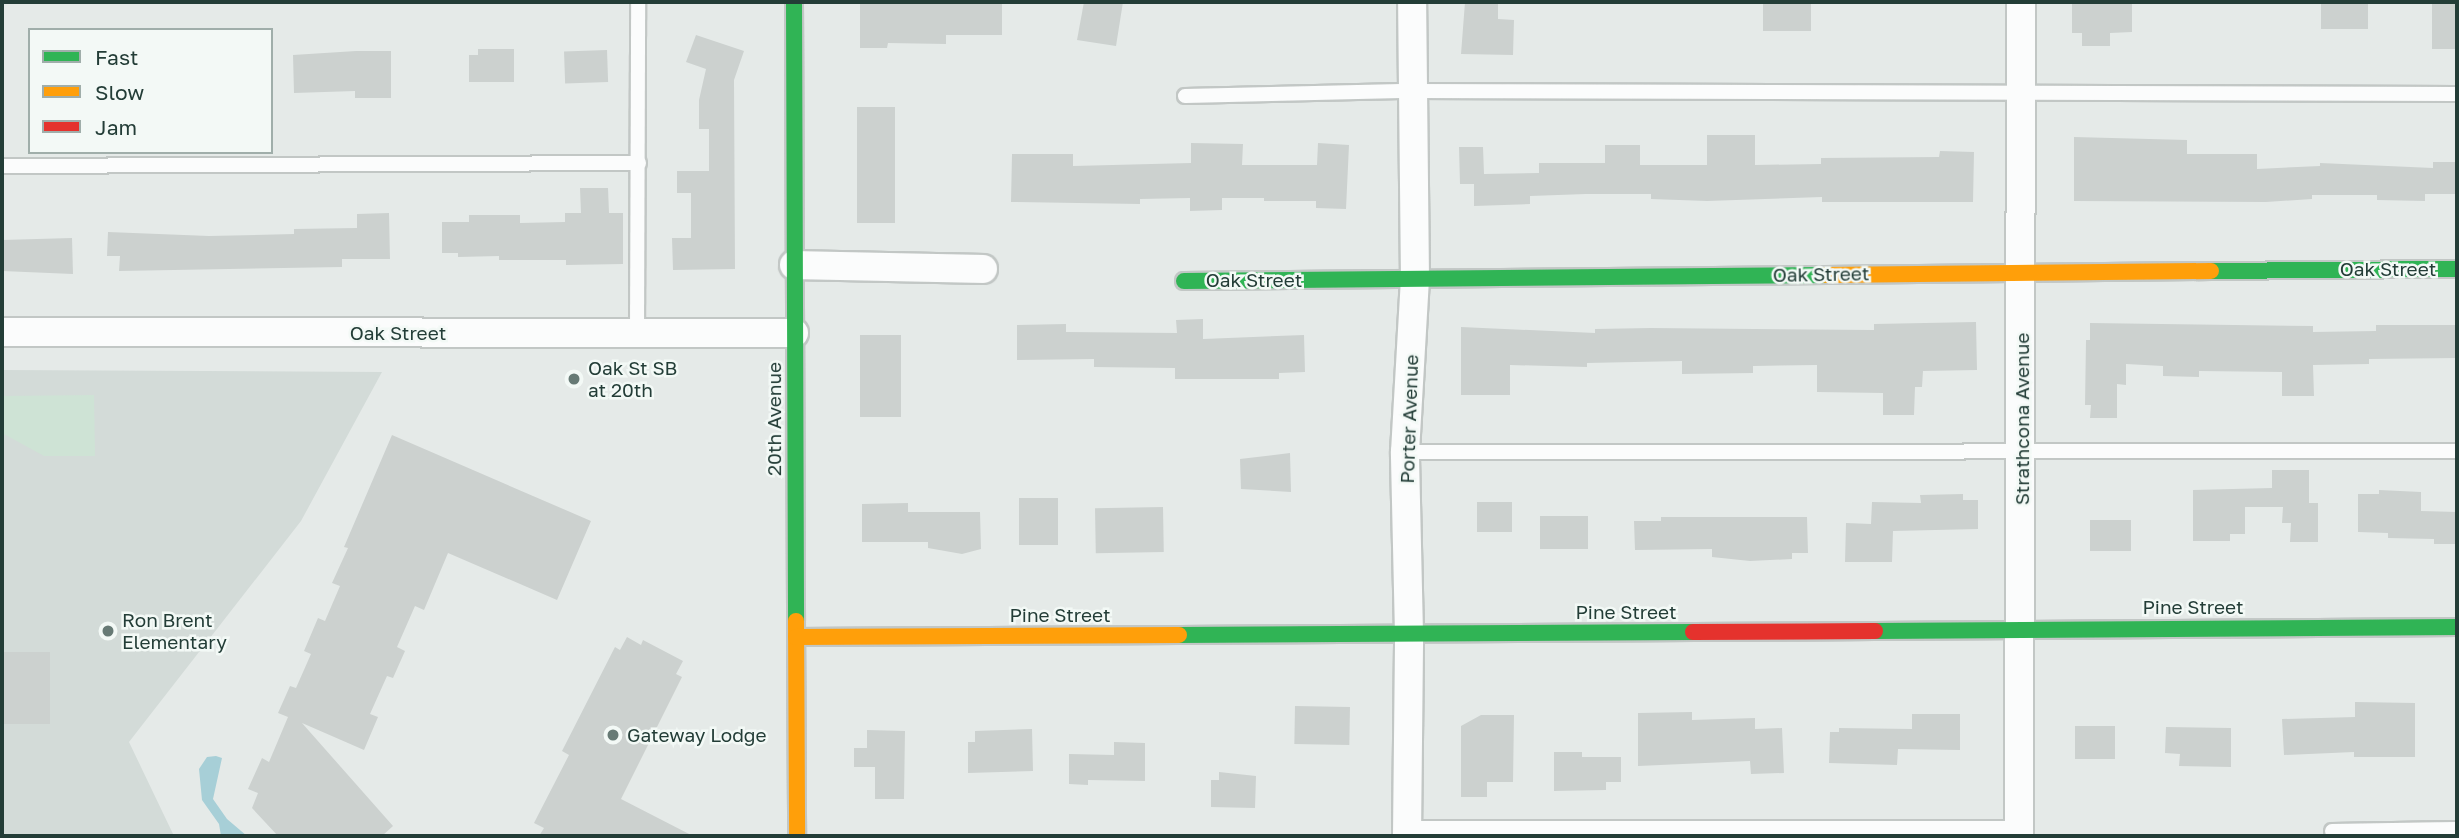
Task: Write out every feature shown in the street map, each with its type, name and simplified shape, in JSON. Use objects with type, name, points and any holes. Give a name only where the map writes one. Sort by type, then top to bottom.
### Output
[{"type":"street","name":"20th Avenue","points":[[793,2],[797,836]]},
{"type":"street","name":"Porter Avenue","points":[[1407,832],[1409,634],[1405,452],[1415,279],[1412,2]]},
{"type":"street","name":"Strathcona Avenue","points":[[2019,832],[2021,2]]},
{"type":"street","points":[[794,265],[983,269]]},
{"type":"street","name":"Oak Street","points":[[1184,281],[2457,269]]},
{"type":"street","name":"Oak Street","points":[[2,332],[794,333]]},
{"type":"street","name":"Pine Street","points":[[796,636],[2457,627]]},
{"type":"lane","points":[[637,333],[638,2]]},
{"type":"lane","points":[[1185,96],[1412,91],[2020,95],[2457,94]]},
{"type":"lane","points":[[2,166],[639,163]]},
{"type":"lane","points":[[1405,452],[2457,451]]},
{"type":"lane","points":[[2332,831],[2457,829]]},
{"type":"lane","points":[[1407,832],[2019,832]]},
{"type":"shaded area","name":"Ron Brent Elementary","points":[[2,370],[382,372],[301,521],[129,742],[174,836],[2,836]]},
{"type":"green space","points":[[94,395],[95,456],[44,456],[2,433],[2,396]]},
{"type":"water","points":[[207,757],[222,758],[213,799],[227,819],[247,836],[221,836],[219,824],[202,800],[199,769]]},
{"type":"building","points":[[860,2],[1002,2],[1002,35],[946,35],[946,44],[888,43],[887,48],[860,48]]},
{"type":"building","points":[[1084,2],[1123,2],[1116,46],[1077,40]]},
{"type":"building","points":[[1465,2],[1498,2],[1498,19],[1514,20],[1513,55],[1461,54]]},
{"type":"building","points":[[1763,2],[1811,2],[1811,31],[1763,31]]},
{"type":"building","points":[[2072,2],[2132,2],[2132,32],[2110,33],[2110,46],[2082,46],[2082,33],[2072,33]]},
{"type":"building","points":[[2321,2],[2368,2],[2368,29],[2321,29]]},
{"type":"building","points":[[2432,2],[2457,2],[2457,49],[2432,49]]},
{"type":"building","points":[[696,35],[744,51],[734,80],[735,269],[673,270],[672,238],[691,238],[691,193],[677,193],[677,171],[709,171],[709,129],[699,129],[699,100],[706,69],[686,62]]},
{"type":"building","points":[[478,49],[514,49],[514,82],[469,82],[469,55],[478,55]]},
{"type":"building","points":[[607,50],[608,82],[565,83],[564,52]]},
{"type":"building","points":[[391,51],[391,98],[355,98],[355,91],[294,93],[293,55]]},
{"type":"building","points":[[857,107],[895,107],[895,223],[857,223]]},
{"type":"building","points":[[1707,135],[1755,135],[1755,165],[1821,164],[1821,158],[1939,157],[1940,151],[1974,152],[1973,202],[1822,202],[1822,197],[1707,201],[1651,199],[1651,194],[1586,194],[1530,196],[1530,204],[1474,206],[1474,184],[1460,184],[1459,147],[1483,147],[1484,174],[1539,173],[1539,163],[1605,163],[1605,145],[1640,145],[1640,165],[1707,165]]},
{"type":"building","points":[[2074,137],[2187,140],[2187,154],[2257,154],[2257,169],[2320,166],[2320,163],[2433,168],[2433,162],[2457,162],[2457,194],[2425,194],[2425,201],[2377,200],[2377,195],[2312,195],[2312,199],[2266,202],[2074,201]]},
{"type":"building","points":[[1191,143],[1243,144],[1242,165],[1317,165],[1318,143],[1349,145],[1346,209],[1316,208],[1316,201],[1264,201],[1264,198],[1222,198],[1222,210],[1190,211],[1190,198],[1140,199],[1140,204],[1011,202],[1012,154],[1073,154],[1073,166],[1191,163]]},
{"type":"building","points":[[580,188],[608,188],[609,213],[623,213],[623,264],[566,265],[566,260],[499,260],[499,256],[458,257],[458,253],[442,253],[442,222],[469,222],[469,215],[520,215],[520,223],[565,222],[565,213],[581,213]]},
{"type":"building","points":[[389,213],[390,259],[342,259],[342,267],[119,271],[120,256],[107,256],[108,232],[209,236],[294,234],[294,229],[357,228],[357,214]]},
{"type":"building","points":[[72,238],[73,274],[2,271],[2,240]]},
{"type":"building","points":[[1203,319],[1203,339],[1304,335],[1305,372],[1279,373],[1279,379],[1175,379],[1175,368],[1094,367],[1094,359],[1017,360],[1017,325],[1066,324],[1066,332],[1177,333],[1176,320]]},
{"type":"building","points":[[1976,322],[1977,370],[1923,371],[1922,387],[1915,387],[1914,415],[1883,415],[1883,393],[1817,392],[1817,365],[1753,366],[1753,373],[1682,374],[1682,361],[1587,363],[1587,367],[1510,365],[1510,395],[1461,395],[1461,327],[1595,333],[1595,329],[1651,328],[1874,330],[1874,324]]},
{"type":"building","points":[[2090,323],[2313,326],[2313,332],[2376,331],[2376,325],[2457,325],[2457,358],[2369,359],[2369,364],[2313,365],[2314,396],[2282,396],[2282,372],[2199,371],[2199,377],[2163,376],[2163,366],[2126,364],[2126,385],[2117,384],[2117,418],[2090,418],[2091,405],[2085,405],[2086,340],[2090,340]]},
{"type":"building","points":[[860,335],[901,335],[901,417],[860,417]]},
{"type":"building","points":[[392,435],[591,521],[557,600],[448,553],[424,610],[415,606],[397,647],[405,651],[393,678],[387,676],[370,714],[378,717],[364,750],[302,723],[393,826],[382,836],[278,836],[252,808],[258,793],[248,789],[262,758],[269,762],[288,717],[278,713],[290,686],[296,688],[311,654],[304,651],[318,618],[325,621],[340,586],[332,583],[348,548],[344,547]]},
{"type":"building","points":[[1290,453],[1291,492],[1241,489],[1240,459]]},
{"type":"building","points":[[2272,470],[2309,470],[2309,503],[2318,503],[2318,542],[2290,542],[2291,523],[2282,523],[2283,507],[2245,507],[2245,534],[2230,534],[2230,541],[2193,541],[2193,490],[2272,488]]},
{"type":"building","points":[[2379,490],[2421,492],[2421,511],[2457,512],[2457,544],[2434,544],[2434,539],[2388,538],[2388,533],[2358,532],[2358,494],[2379,494]]},
{"type":"building","points":[[1963,494],[1963,500],[1978,500],[1978,529],[1893,531],[1892,562],[1845,562],[1846,523],[1871,524],[1872,502],[1921,503],[1920,495]]},
{"type":"building","points":[[1019,498],[1058,498],[1058,545],[1019,545]]},
{"type":"building","points":[[1477,502],[1512,502],[1512,532],[1477,532]]},
{"type":"building","points":[[908,503],[908,512],[980,512],[981,549],[962,554],[928,548],[928,542],[862,542],[862,504]]},
{"type":"building","points":[[1163,507],[1164,552],[1096,553],[1095,508]]},
{"type":"building","points":[[1540,516],[1588,516],[1588,549],[1540,549]]},
{"type":"building","points":[[1661,517],[1807,517],[1808,553],[1792,553],[1792,559],[1750,561],[1712,557],[1712,549],[1635,550],[1634,521],[1661,521]]},
{"type":"building","points":[[2090,520],[2131,520],[2131,551],[2090,551]]},
{"type":"building","name":"Gateway Lodge","points":[[627,637],[641,645],[643,640],[683,661],[676,674],[682,677],[621,799],[693,836],[539,836],[544,828],[534,823],[569,755],[562,751],[615,647],[620,650]]},
{"type":"building","points":[[2,652],[50,652],[50,724],[2,724]]},
{"type":"building","points":[[2355,702],[2415,703],[2415,757],[2354,757],[2354,752],[2284,755],[2282,719],[2355,717]]},
{"type":"building","points":[[1295,706],[1350,707],[1349,745],[1294,744]]},
{"type":"building","points":[[1692,712],[1692,720],[1755,718],[1755,729],[1782,728],[1784,773],[1751,774],[1750,761],[1638,766],[1638,713]]},
{"type":"building","points":[[1912,714],[1960,714],[1960,750],[1898,749],[1897,765],[1829,763],[1830,732],[1839,732],[1839,728],[1912,729]]},
{"type":"building","points":[[1481,715],[1514,715],[1513,782],[1487,782],[1487,797],[1461,797],[1461,726]]},
{"type":"building","points":[[2075,726],[2115,726],[2115,759],[2075,759]]},
{"type":"building","points":[[2166,727],[2231,728],[2231,767],[2179,766],[2180,754],[2165,753]]},
{"type":"building","points":[[1032,729],[1033,771],[968,773],[968,742],[975,742],[975,731]]},
{"type":"building","points":[[867,730],[905,731],[904,799],[875,799],[875,767],[854,767],[854,748],[867,748]]},
{"type":"building","points":[[1114,742],[1145,743],[1145,781],[1088,780],[1088,785],[1069,784],[1069,754],[1114,755]]},
{"type":"building","points":[[1554,752],[1582,752],[1582,757],[1621,757],[1621,782],[1606,782],[1606,790],[1554,791]]},
{"type":"building","points":[[1219,772],[1256,776],[1255,808],[1211,807],[1211,780],[1219,780]]},
{"type":"traffic: fast","points":[[794,2],[796,621]]},
{"type":"traffic: fast","points":[[2211,271],[2457,269]]},
{"type":"traffic: fast","points":[[1184,281],[1826,275]]},
{"type":"traffic: fast","points":[[1875,631],[2457,627]]},
{"type":"traffic: fast","points":[[1179,635],[1693,632]]},
{"type":"traffic: slow","points":[[1826,275],[2211,271]]},
{"type":"traffic: slow","points":[[796,621],[797,836]]},
{"type":"traffic: slow","points":[[796,637],[1179,635]]},
{"type":"traffic: jam","points":[[1693,632],[1875,631]]},
{"type":"place","name":"Oak St SB at 20th","points":[[574,379]]},
{"type":"place","name":"Ron Brent Elementary","points":[[108,631]]},
{"type":"place","name":"Gateway Lodge","points":[[613,735]]}]
